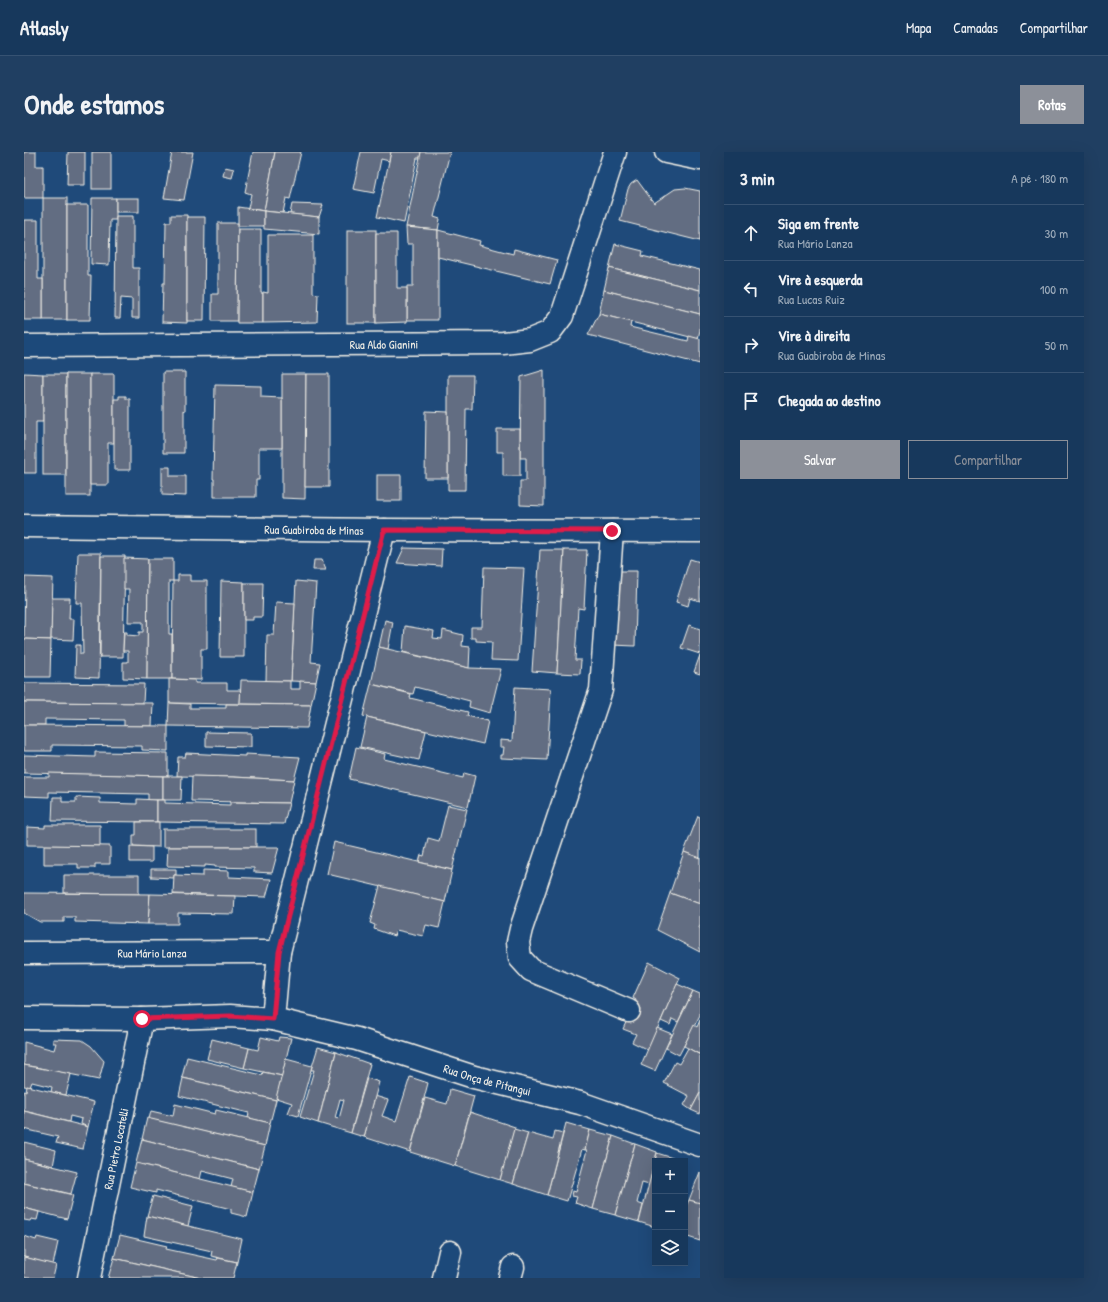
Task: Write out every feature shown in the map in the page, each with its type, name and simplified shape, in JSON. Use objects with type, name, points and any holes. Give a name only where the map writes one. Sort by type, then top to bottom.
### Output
[{"type":"street","name":"Rua Aldo Gianini","points":[[24,346],[495,343],[530,340],[550,332],[562,316],[615,152]]},
{"type":"street","points":[[666,152],[700,159]]},
{"type":"street","name":"Rua Guabiroba de Minas","points":[[24,526],[384,530],[700,531]]},
{"type":"street","points":[[24,1018],[142,1019],[230,1016],[273,1019],[279,952],[384,530]]},
{"type":"street","points":[[612,531],[601,690],[521,929],[518,942],[520,958],[531,970],[629,1011]]},
{"type":"street","name":"Rua Mário Lanza","points":[[24,953],[279,952]]},
{"type":"street","name":"Rua Pietro Locatelli","points":[[89,1278],[142,1019]]},
{"type":"street","name":"Rua Onça de Pitangui","points":[[273,1019],[357,1039],[474,1077],[580,1103],[700,1145]]},
{"type":"street","points":[[444,1278],[450,1252]]},
{"type":"building","points":[[24,152],[36,152],[36,166],[43,166],[43,198],[24,198]]},
{"type":"building","points":[[68,152],[85,152],[85,185],[67,185]]},
{"type":"building","points":[[92,152],[111,152],[111,189],[92,189]]},
{"type":"building","points":[[172,152],[193,152],[184,200],[164,198]]},
{"type":"building","points":[[253,152],[275,152],[264,211],[248,208],[251,194],[245,192]]},
{"type":"building","points":[[275,152],[301,152],[290,199],[286,198],[283,213],[264,211]]},
{"type":"building","points":[[361,152],[391,152],[389,161],[381,159],[374,193],[353,189]]},
{"type":"building","points":[[391,152],[421,152],[420,158],[417,158],[404,223],[377,217]]},
{"type":"building","points":[[421,152],[450,152],[434,217],[440,219],[438,230],[406,227]]},
{"type":"building","points":[[225,167],[234,169],[232,178],[223,176]]},
{"type":"building","points":[[637,180],[654,203],[675,189],[685,188],[700,191],[700,241],[620,221],[628,189],[631,184]]},
{"type":"building","points":[[43,198],[67,198],[67,320],[43,320]]},
{"type":"building","points":[[92,198],[116,198],[116,220],[110,220],[109,265],[91,264]]},
{"type":"building","points":[[116,198],[139,198],[139,212],[116,212]]},
{"type":"building","points":[[292,204],[323,205],[319,217],[290,214]]},
{"type":"building","points":[[67,205],[88,205],[88,276],[91,276],[90,320],[67,320]]},
{"type":"building","points":[[238,207],[264,211],[264,226],[238,226]]},
{"type":"building","points":[[264,211],[319,217],[319,234],[264,229]]},
{"type":"building","points":[[171,215],[187,215],[187,323],[162,322],[163,283],[165,283],[166,222],[171,222]]},
{"type":"building","points":[[116,216],[133,216],[133,268],[139,268],[139,318],[132,318],[132,299],[121,298],[120,318],[115,318]]},
{"type":"building","points":[[187,217],[205,217],[204,321],[187,321]]},
{"type":"building","points":[[24,220],[38,220],[38,279],[43,279],[43,320],[24,320]]},
{"type":"building","points":[[218,223],[238,223],[237,321],[212,321],[212,294],[218,294]]},
{"type":"building","points":[[406,227],[438,230],[438,320],[407,320],[407,286],[413,286],[413,244],[407,244]]},
{"type":"building","points":[[238,229],[261,229],[261,293],[263,293],[263,323],[237,323]]},
{"type":"building","points":[[347,230],[376,230],[376,323],[347,323]]},
{"type":"building","points":[[438,230],[480,241],[479,245],[513,254],[514,249],[557,260],[550,284],[438,257]]},
{"type":"building","points":[[376,233],[397,233],[397,288],[407,288],[407,322],[376,323]]},
{"type":"building","points":[[268,235],[313,235],[313,293],[318,294],[317,322],[263,323],[263,292],[268,293]]},
{"type":"building","points":[[615,244],[643,251],[642,256],[700,270],[700,290],[609,268]]},
{"type":"building","points":[[609,268],[700,290],[700,314],[604,290]]},
{"type":"building","points":[[604,290],[700,314],[700,330],[698,339],[599,314]]},
{"type":"building","points":[[599,314],[631,322],[630,327],[688,341],[689,336],[700,339],[700,364],[588,335]]},
{"type":"building","points":[[544,370],[544,506],[520,505],[520,481],[526,481],[526,458],[520,458],[521,377]]},
{"type":"building","points":[[163,372],[185,372],[184,453],[163,453]]},
{"type":"building","points":[[24,373],[43,374],[43,422],[36,422],[36,473],[24,473]]},
{"type":"building","points":[[43,374],[66,374],[66,475],[43,475]]},
{"type":"building","points":[[66,374],[90,374],[90,496],[66,496]]},
{"type":"building","points":[[90,374],[114,374],[114,443],[108,443],[108,485],[90,485]]},
{"type":"building","points":[[282,374],[306,374],[305,499],[282,498]]},
{"type":"building","points":[[306,374],[329,374],[329,487],[305,487]]},
{"type":"building","points":[[448,375],[473,375],[472,409],[466,409],[465,490],[448,490]]},
{"type":"building","points":[[215,385],[261,386],[261,397],[282,398],[282,448],[259,448],[259,480],[256,480],[256,497],[214,497]]},
{"type":"building","points":[[119,396],[126,396],[126,399],[130,399],[130,470],[114,470],[114,399],[119,399]]},
{"type":"building","points":[[426,411],[448,412],[448,478],[425,478]]},
{"type":"building","points":[[497,429],[520,429],[520,476],[503,476],[503,452],[497,452]]},
{"type":"building","points":[[162,467],[170,467],[170,476],[186,476],[186,496],[162,495]]},
{"type":"building","points":[[377,475],[401,475],[401,501],[377,501]]},
{"type":"building","points":[[404,548],[442,549],[441,566],[397,563]]},
{"type":"building","points":[[540,550],[564,550],[557,673],[532,671]]},
{"type":"building","points":[[564,550],[587,550],[584,609],[578,608],[575,660],[581,660],[580,674],[557,673]]},
{"type":"building","points":[[78,553],[101,553],[99,678],[75,677],[76,645],[80,645],[80,654],[83,654],[82,603],[76,603]]},
{"type":"building","points":[[101,556],[125,556],[123,657],[100,657]]},
{"type":"building","points":[[124,558],[148,559],[147,679],[123,678],[123,662],[128,662],[128,651],[123,651],[124,632],[127,632],[127,635],[139,636],[139,632],[143,632],[143,622],[128,622],[129,589],[124,589]]},
{"type":"building","points":[[148,559],[173,559],[173,581],[169,581],[169,634],[172,634],[172,679],[147,679]]},
{"type":"building","points":[[690,559],[700,562],[700,601],[690,598],[688,606],[676,602]]},
{"type":"building","points":[[314,560],[322,560],[326,570],[313,570]]},
{"type":"building","points":[[484,567],[524,568],[518,661],[491,660],[492,642],[476,641],[476,638],[471,638],[471,627],[482,627]]},
{"type":"building","points":[[616,571],[637,571],[635,646],[612,645]]},
{"type":"building","points":[[178,575],[190,575],[190,581],[207,581],[207,649],[201,649],[201,680],[172,679],[173,581],[178,581]]},
{"type":"building","points":[[25,577],[53,578],[51,640],[24,639]]},
{"type":"building","points":[[221,581],[244,582],[244,657],[220,657]]},
{"type":"building","points":[[296,581],[316,583],[311,662],[320,663],[316,682],[291,681]]},
{"type":"building","points":[[244,583],[263,583],[262,617],[253,617],[253,620],[244,620]]},
{"type":"building","points":[[52,598],[70,598],[69,619],[74,619],[73,640],[51,639]]},
{"type":"building","points":[[276,602],[295,603],[291,681],[266,681],[267,635],[274,635]]},
{"type":"building","points":[[385,620],[393,622],[388,649],[379,647]]},
{"type":"building","points":[[689,625],[700,629],[700,654],[681,648]]},
{"type":"building","points":[[405,626],[434,631],[433,638],[442,639],[443,630],[463,635],[462,646],[470,647],[469,668],[403,652]]},
{"type":"building","points":[[24,639],[51,640],[50,677],[24,677]]},
{"type":"building","points":[[379,647],[469,668],[501,669],[490,713],[469,707],[470,701],[415,687],[413,694],[371,684]]},
{"type":"building","points":[[700,655],[700,674],[694,672]]},
{"type":"building","points":[[169,679],[195,680],[195,683],[227,683],[227,690],[241,690],[240,704],[169,703]]},
{"type":"building","points":[[241,680],[290,681],[290,689],[300,689],[300,681],[316,682],[311,705],[240,704]]},
{"type":"building","points":[[24,683],[144,684],[143,703],[24,702]]},
{"type":"building","points":[[371,684],[411,694],[410,698],[468,712],[467,716],[488,721],[483,744],[363,716]]},
{"type":"building","points":[[515,687],[551,689],[547,760],[501,758],[504,747],[500,747],[500,740],[512,741]]},
{"type":"building","points":[[24,702],[153,703],[152,726],[124,726],[124,720],[45,719],[45,725],[24,725]]},
{"type":"building","points":[[169,703],[190,704],[190,708],[226,708],[226,704],[311,705],[307,728],[168,726]]},
{"type":"building","points":[[367,717],[426,731],[419,760],[360,747]]},
{"type":"building","points":[[24,725],[168,726],[168,751],[142,750],[142,746],[52,745],[52,751],[24,751]]},
{"type":"building","points":[[206,732],[251,733],[251,747],[206,746]]},
{"type":"building","points":[[356,747],[385,754],[384,759],[463,778],[464,773],[475,776],[468,807],[349,779]]},
{"type":"building","points":[[95,752],[168,753],[168,776],[24,773],[24,755],[95,757]]},
{"type":"building","points":[[186,753],[300,757],[294,780],[177,776],[178,757],[185,757]]},
{"type":"building","points":[[49,773],[163,776],[163,800],[148,800],[148,794],[49,792],[49,797],[24,796],[24,777],[49,777]]},
{"type":"building","points":[[163,776],[182,776],[181,800],[163,800]]},
{"type":"building","points":[[192,776],[294,780],[289,803],[191,801]]},
{"type":"building","points":[[53,797],[62,797],[62,802],[76,802],[76,797],[100,798],[100,803],[137,804],[137,799],[157,800],[157,822],[52,821]]},
{"type":"building","points":[[157,800],[165,800],[165,803],[230,805],[230,802],[289,803],[284,824],[157,822]]},
{"type":"building","points":[[448,805],[467,809],[452,870],[419,862],[421,855],[424,856],[428,838],[439,841]]},
{"type":"building","points":[[698,816],[700,817],[700,858],[684,852]]},
{"type":"building","points":[[136,822],[159,822],[159,847],[133,846],[133,835],[136,835]]},
{"type":"building","points":[[45,825],[100,825],[100,846],[27,845],[27,827],[45,828]]},
{"type":"building","points":[[163,829],[256,829],[256,847],[163,847]]},
{"type":"building","points":[[334,842],[452,870],[445,902],[327,874]]},
{"type":"building","points":[[44,845],[110,846],[110,864],[95,864],[95,868],[78,868],[78,864],[44,864]]},
{"type":"building","points":[[130,846],[152,847],[152,862],[130,862]]},
{"type":"building","points":[[168,847],[279,847],[272,873],[254,872],[254,868],[215,867],[205,865],[205,867],[167,866]]},
{"type":"building","points":[[684,852],[700,858],[700,904],[670,893]]},
{"type":"building","points":[[151,869],[176,869],[176,875],[174,875],[174,878],[151,877]]},
{"type":"building","points":[[203,870],[229,871],[229,877],[271,879],[266,897],[173,894],[174,875],[203,876]]},
{"type":"building","points":[[64,875],[139,875],[139,894],[64,893]]},
{"type":"building","points":[[380,886],[445,902],[439,928],[426,925],[423,936],[396,930],[394,936],[374,929],[375,925],[370,923]]},
{"type":"building","points":[[24,893],[150,894],[148,924],[75,922],[75,917],[64,917],[64,922],[40,922],[24,913]]},
{"type":"building","points":[[670,893],[700,904],[700,952],[657,930]]},
{"type":"building","points":[[150,894],[235,896],[234,914],[178,913],[178,924],[148,924]]},
{"type":"building","points":[[649,962],[680,978],[648,1050],[632,1042],[636,1034],[623,1029],[636,1000],[633,998]]},
{"type":"building","points":[[677,984],[693,991],[678,1022],[672,1019],[670,1025],[661,1021]]},
{"type":"building","points":[[693,991],[700,994],[700,1015],[679,1055],[666,1048]]},
{"type":"building","points":[[700,1020],[699,1054],[684,1046],[694,1025],[697,1027]]},
{"type":"building","points":[[657,1028],[672,1034],[655,1071],[641,1065]]},
{"type":"building","points":[[261,1037],[278,1041],[279,1037],[291,1038],[282,1076],[244,1068],[249,1048],[258,1050]]},
{"type":"building","points":[[53,1039],[82,1040],[91,1046],[104,1061],[99,1080],[24,1065],[24,1042],[54,1050],[56,1043],[53,1043]]},
{"type":"building","points":[[212,1039],[249,1048],[244,1068],[207,1059]]},
{"type":"building","points":[[318,1047],[336,1052],[318,1123],[300,1117],[314,1070],[311,1070]]},
{"type":"building","points":[[688,1048],[700,1055],[700,1093],[691,1110],[684,1105],[689,1096],[664,1083],[675,1062],[679,1064]]},
{"type":"building","points":[[336,1052],[370,1064],[351,1133],[318,1123]],"holes":[[[340,1099],[344,1100],[339,1119],[335,1118]]]},
{"type":"building","points":[[187,1057],[262,1075],[263,1072],[282,1076],[276,1100],[183,1078]]},
{"type":"building","points":[[286,1059],[312,1066],[298,1116],[288,1113],[292,1103],[276,1098]]},
{"type":"building","points":[[24,1065],[71,1074],[66,1095],[51,1092],[52,1087],[32,1082],[30,1087],[24,1086]]},
{"type":"building","points":[[410,1077],[428,1083],[410,1152],[364,1137],[375,1096],[388,1100],[382,1116],[396,1121]]},
{"type":"building","points":[[183,1078],[276,1100],[270,1123],[248,1118],[249,1113],[179,1096]]},
{"type":"building","points":[[367,1078],[379,1082],[364,1137],[351,1133]]},
{"type":"building","points":[[27,1086],[94,1102],[88,1127],[81,1124],[82,1119],[70,1116],[69,1122],[24,1111],[24,1091],[26,1092]]},
{"type":"building","points":[[450,1089],[474,1096],[455,1166],[410,1152],[425,1098],[447,1104]]},
{"type":"building","points":[[700,1093],[700,1114],[691,1110]]},
{"type":"building","points":[[175,1104],[215,1114],[216,1110],[270,1123],[265,1146],[149,1119],[151,1111],[173,1116]]},
{"type":"building","points":[[24,1111],[88,1127],[83,1149],[56,1143],[58,1137],[24,1129]]},
{"type":"building","points":[[470,1112],[515,1127],[500,1180],[455,1166]]},
{"type":"building","points":[[147,1118],[265,1146],[259,1169],[142,1139]]},
{"type":"building","points":[[566,1123],[590,1130],[585,1150],[582,1149],[567,1201],[547,1195]]},
{"type":"building","points":[[514,1129],[528,1133],[513,1184],[500,1180]]},
{"type":"building","points":[[590,1130],[613,1136],[593,1209],[575,1203],[577,1197],[572,1196],[573,1191],[576,1192],[587,1150],[585,1150]]},
{"type":"building","points":[[555,1131],[563,1133],[547,1195],[513,1184],[528,1133],[553,1140]]},
{"type":"building","points":[[613,1136],[635,1144],[615,1215],[593,1209]]},
{"type":"building","points":[[142,1139],[259,1169],[253,1192],[231,1187],[233,1179],[202,1171],[200,1179],[136,1163]]},
{"type":"building","points":[[24,1142],[56,1150],[53,1166],[24,1159]]},
{"type":"building","points":[[635,1144],[657,1152],[656,1158],[652,1158],[652,1173],[649,1185],[642,1183],[637,1203],[643,1205],[639,1222],[615,1215]]},
{"type":"building","points":[[657,1153],[673,1158],[656,1158]]},
{"type":"building","points":[[24,1159],[77,1172],[71,1194],[24,1183]]},
{"type":"building","points":[[136,1163],[253,1192],[247,1217],[231,1213],[231,1209],[156,1190],[156,1193],[130,1187]]},
{"type":"building","points":[[652,1172],[652,1226],[639,1222]]},
{"type":"building","points":[[700,1172],[700,1203],[689,1200]]},
{"type":"building","points":[[24,1183],[73,1195],[67,1219],[24,1208]]},
{"type":"building","points":[[153,1196],[193,1206],[188,1226],[147,1216]]},
{"type":"building","points":[[689,1200],[700,1203],[700,1241],[688,1237]]},
{"type":"building","points":[[24,1208],[39,1212],[37,1220],[24,1220]]},
{"type":"building","points":[[147,1216],[242,1239],[237,1262],[211,1256],[212,1251],[144,1236]]},
{"type":"building","points":[[120,1235],[167,1246],[166,1249],[217,1260],[218,1258],[237,1262],[233,1278],[201,1278],[114,1258]]},
{"type":"building","points":[[24,1236],[36,1240],[37,1237],[58,1242],[53,1265],[24,1257]]},
{"type":"building","points":[[24,1257],[56,1265],[53,1278],[24,1277]]},
{"type":"building","points":[[114,1258],[201,1278],[108,1278]]},
{"type":"route","points":[[142,1019],[230,1016],[273,1019],[279,952],[384,530],[612,531]]}]
